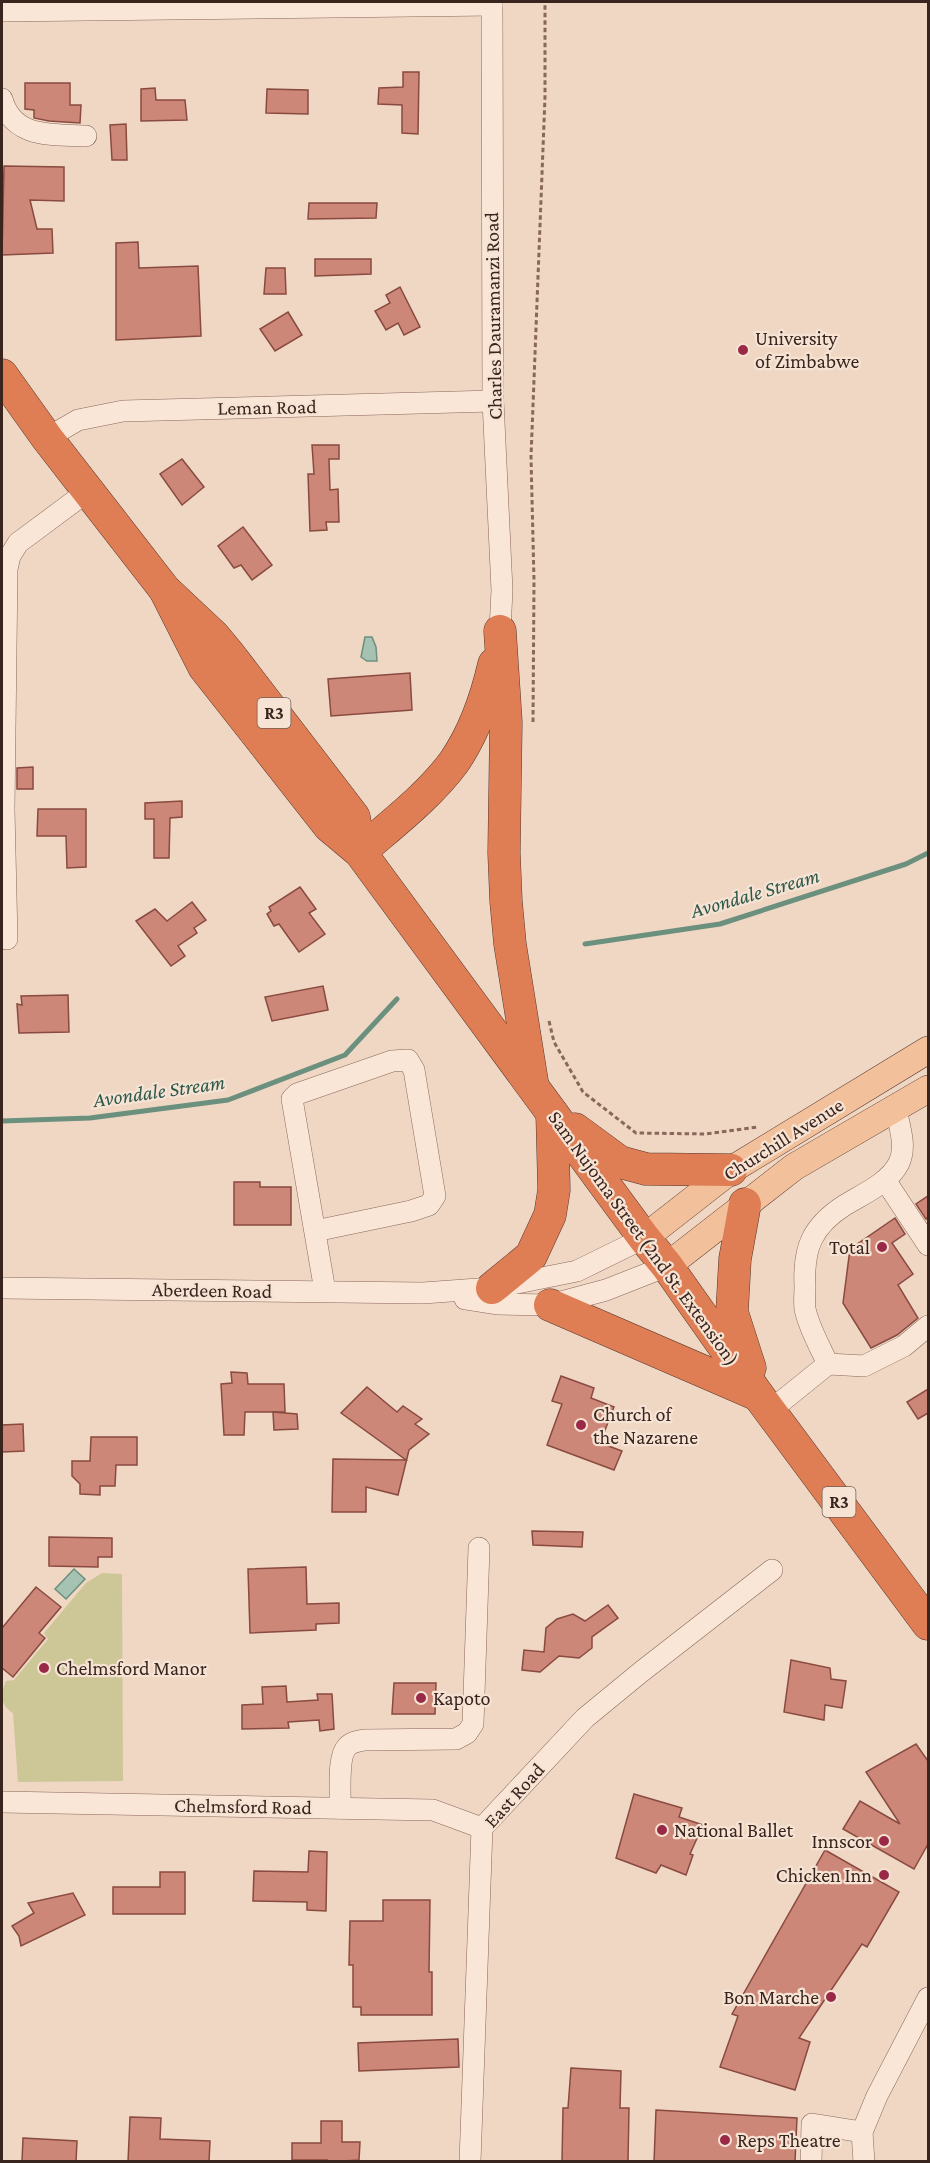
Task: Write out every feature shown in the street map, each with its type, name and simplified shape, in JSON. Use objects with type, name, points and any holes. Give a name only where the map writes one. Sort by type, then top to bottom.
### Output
[{"type":"highway","name":"Sam Nujoma Street (2nd St. Extension)","points":[[2,375],[47,438],[165,590],[214,636],[229,654],[354,817],[360,852],[667,1266],[928,1624]]},
{"type":"highway","points":[[360,852],[414,804],[453,762],[470,735],[481,709],[490,681],[500,631]]},
{"type":"highway","points":[[500,631],[506,722],[504,853],[506,901],[510,944],[533,1084]]},
{"type":"highway","points":[[552,1113],[620,1162],[646,1169],[731,1170]]},
{"type":"highway","points":[[492,1288],[531,1256],[550,1215],[554,1190],[552,1113]]},
{"type":"highway","points":[[745,1204],[735,1259],[732,1312],[765,1402]]},
{"type":"highway","points":[[549,1305],[765,1402]]},
{"type":"main road","name":"Churchill Avenue","points":[[644,1238],[731,1170],[928,1050]]},
{"type":"main road","name":"Churchill Avenue","points":[[667,1266],[794,1167],[928,1089]]},
{"type":"street","points":[[2,11],[492,3]]},
{"type":"street","name":"Charles Dauramanzi Road","points":[[492,3],[493,401],[502,590],[500,631]]},
{"type":"street","points":[[2,99],[6,111],[12,118],[29,130],[39,133],[86,136]]},
{"type":"street","name":"Leman Road","points":[[47,438],[78,420],[123,411],[493,401]]},
{"type":"street","points":[[7,939],[4,810],[7,569],[10,556],[18,543],[88,491]]},
{"type":"street","points":[[315,1231],[411,1211],[429,1205],[435,1196],[414,1070],[408,1060],[392,1061],[297,1094],[292,1099],[325,1291]]},
{"type":"street","points":[[828,1364],[805,1309],[804,1277],[807,1248],[818,1230],[833,1213],[885,1180],[898,1164],[902,1153],[902,1142],[896,1109]]},
{"type":"street","points":[[885,1180],[928,1245]]},
{"type":"street","name":"Aberdeen Road","points":[[2,1288],[423,1293],[492,1288],[577,1271],[644,1238]]},
{"type":"street","name":"Aberdeen Road","points":[[423,1293],[497,1304],[549,1305],[606,1290],[667,1266]]},
{"type":"street","points":[[765,1402],[828,1364],[864,1366],[904,1346],[928,1326]]},
{"type":"street","points":[[340,1808],[341,1758],[346,1747],[364,1740],[456,1739],[467,1733],[473,1724],[479,1548]]},
{"type":"street","name":"East Road","points":[[470,2162],[482,1827],[585,1718],[772,1570]]},
{"type":"street","name":"Chelmsford Road","points":[[2,1802],[433,1810],[482,1827]]},
{"type":"street","points":[[864,2162],[862,2132],[877,2096],[928,1998]]},
{"type":"street","points":[[811,2162],[812,2124],[862,2132]]},
{"type":"path","points":[[532,728],[534,581],[531,457],[545,97],[545,2]]},
{"type":"path","points":[[549,1019],[554,1042],[583,1092],[636,1133],[706,1134],[758,1127]]},
{"type":"shaded area","points":[[365,637],[372,637],[376,647],[377,661],[367,661],[361,657]]},
{"type":"shaded area","points":[[74,1569],[85,1579],[66,1599],[55,1589]]},
{"type":"shaded area","points":[[102,1573],[122,1574],[123,1781],[18,1782],[13,1713],[2,1699],[6,1681],[14,1680],[48,1639],[44,1633],[86,1583]]},
{"type":"building","points":[[403,72],[419,72],[418,134],[402,133],[402,105],[378,104],[379,88],[403,87]]},
{"type":"building","points":[[25,83],[70,83],[70,105],[81,105],[80,123],[34,118],[34,110],[25,109]]},
{"type":"building","points":[[155,88],[156,100],[185,100],[187,120],[141,121],[141,89]]},
{"type":"building","points":[[267,89],[308,90],[308,114],[266,113]]},
{"type":"building","points":[[126,124],[127,160],[112,160],[110,125]]},
{"type":"building","points":[[4,166],[64,167],[64,201],[30,200],[37,229],[52,229],[53,253],[2,255]]},
{"type":"building","points":[[309,203],[377,203],[376,218],[308,219]]},
{"type":"building","points":[[138,242],[139,268],[198,266],[201,336],[116,340],[116,243]]},
{"type":"building","points":[[315,259],[371,259],[371,274],[315,276]]},
{"type":"building","points":[[266,268],[285,268],[286,294],[264,294]]},
{"type":"building","points":[[400,287],[420,327],[404,335],[398,323],[386,330],[375,311],[390,303],[386,295]]},
{"type":"building","points":[[288,312],[302,335],[275,351],[260,329]]},
{"type":"building","points":[[312,445],[339,445],[339,459],[329,459],[330,490],[338,489],[339,522],[326,522],[327,530],[310,531],[308,474],[314,474]]},
{"type":"building","points":[[182,459],[204,487],[182,505],[160,474]]},
{"type":"building","points":[[243,527],[272,565],[252,580],[241,565],[234,568],[218,546]]},
{"type":"building","points":[[410,673],[412,710],[331,716],[328,679]]},
{"type":"building","points":[[33,767],[33,789],[17,789],[17,768]]},
{"type":"building","points":[[182,801],[182,817],[170,818],[169,858],[154,858],[154,819],[145,819],[145,803]]},
{"type":"building","points":[[38,809],[86,809],[86,867],[67,868],[66,836],[37,836]]},
{"type":"building","points":[[300,887],[316,909],[309,913],[325,934],[299,952],[279,924],[274,926],[267,914],[271,911],[269,907]]},
{"type":"building","points":[[192,902],[206,920],[194,928],[197,933],[178,946],[185,956],[171,966],[136,921],[155,909],[167,921]]},
{"type":"building","points":[[323,986],[328,1010],[272,1021],[265,997]]},
{"type":"building","points":[[68,995],[69,1032],[19,1033],[17,1004],[22,1005],[21,996]]},
{"type":"building","points":[[234,1182],[260,1182],[260,1187],[291,1187],[291,1225],[234,1225]]},
{"type":"building","points":[[928,1196],[928,1217],[926,1219],[916,1204]]},
{"type":"building","points":[[895,1218],[905,1234],[892,1243],[913,1274],[898,1285],[918,1318],[897,1335],[871,1348],[843,1303],[850,1249]]},
{"type":"building","points":[[231,1372],[247,1373],[248,1384],[284,1384],[285,1412],[245,1412],[244,1435],[224,1435],[221,1384],[232,1383]]},
{"type":"building","name":"Church of the Nazarene","points":[[561,1376],[594,1388],[591,1398],[614,1407],[600,1443],[622,1451],[614,1470],[547,1445],[562,1404],[552,1401]]},
{"type":"building","points":[[367,1387],[397,1412],[403,1406],[422,1419],[415,1424],[429,1434],[409,1450],[398,1495],[366,1487],[366,1512],[332,1512],[333,1459],[406,1460],[341,1413]]},
{"type":"building","points":[[928,1389],[928,1413],[918,1419],[907,1402]]},
{"type":"building","points":[[273,1412],[297,1414],[298,1429],[274,1430]]},
{"type":"building","points":[[23,1424],[24,1451],[2,1452],[2,1425]]},
{"type":"building","points":[[91,1437],[137,1437],[137,1465],[116,1465],[115,1486],[100,1486],[100,1495],[80,1494],[80,1484],[72,1476],[72,1461],[90,1461]]},
{"type":"building","points":[[532,1531],[583,1532],[582,1547],[533,1545]]},
{"type":"building","points":[[49,1537],[112,1538],[112,1557],[98,1557],[98,1567],[49,1566]]},
{"type":"building","points":[[306,1567],[307,1604],[339,1603],[339,1623],[316,1624],[316,1630],[250,1633],[248,1569]]},
{"type":"building","points":[[36,1587],[61,1607],[39,1633],[45,1638],[13,1677],[2,1668],[2,1628]]},
{"type":"building","points":[[608,1605],[618,1618],[592,1637],[592,1648],[579,1658],[559,1656],[540,1672],[522,1670],[524,1650],[544,1652],[546,1628],[557,1619],[573,1614],[585,1621]]},
{"type":"building","points":[[791,1660],[830,1668],[831,1679],[846,1681],[842,1708],[825,1705],[824,1720],[784,1712]]},
{"type":"building","points":[[394,1683],[436,1683],[435,1714],[392,1714]]},
{"type":"building","points":[[286,1686],[287,1702],[318,1700],[317,1694],[332,1694],[334,1729],[320,1731],[319,1720],[288,1722],[289,1728],[242,1729],[242,1705],[263,1704],[262,1687]]},
{"type":"building","points":[[916,1744],[928,1761],[928,1844],[914,1869],[843,1829],[860,1801],[900,1824],[866,1772]]},
{"type":"building","name":"National Ballet","points":[[634,1794],[682,1808],[679,1817],[703,1825],[690,1854],[693,1855],[686,1875],[661,1865],[656,1873],[616,1858]]},
{"type":"building","points":[[825,1850],[899,1892],[867,1947],[862,1944],[799,2038],[810,2042],[795,2090],[720,2067],[738,2016],[732,2014]]},
{"type":"building","points":[[309,1851],[327,1852],[326,1911],[307,1910],[307,1902],[253,1901],[254,1871],[308,1872]]},
{"type":"building","points":[[160,1872],[185,1872],[185,1914],[113,1914],[113,1887],[160,1887]]},
{"type":"building","points":[[73,1893],[85,1915],[21,1946],[19,1936],[12,1926],[34,1913],[28,1903]]},
{"type":"building","points":[[383,1900],[430,1900],[429,1972],[432,1972],[432,2015],[361,2015],[361,2007],[353,2007],[353,1965],[349,1965],[350,1921],[383,1921]]},
{"type":"building","points":[[458,2039],[459,2067],[359,2071],[358,2043]]},
{"type":"building","points":[[571,2068],[621,2071],[620,2108],[629,2108],[628,2162],[562,2162],[563,2108],[568,2108]]},
{"type":"building","name":"Reps Theatre","points":[[656,2110],[797,2118],[795,2162],[654,2162]]},
{"type":"building","points":[[130,2117],[161,2118],[160,2139],[210,2141],[209,2162],[128,2162]]},
{"type":"building","points":[[321,2121],[342,2121],[342,2142],[360,2142],[359,2160],[327,2162],[327,2160],[292,2160],[292,2143],[321,2143]]},
{"type":"building","points":[[23,2138],[77,2141],[76,2162],[22,2162]]},
{"type":"waterway","name":"Avondale Stream","points":[[585,944],[720,924],[906,864],[928,853]]},
{"type":"waterway","name":"Avondale Stream","points":[[2,1121],[90,1118],[228,1100],[345,1055],[397,999]]},
{"type":"place","name":"University of Zimbabwe","points":[[743,350]]},
{"type":"place","name":"Total","points":[[882,1247]]},
{"type":"place","name":"Church of the Nazarene","points":[[581,1425]]},
{"type":"place","name":"Chelmsford Manor","points":[[44,1668]]},
{"type":"place","name":"Kapoto","points":[[421,1698]]},
{"type":"place","name":"National Ballet","points":[[662,1830]]},
{"type":"place","name":"Innscor","points":[[884,1841]]},
{"type":"place","name":"Chicken Inn","points":[[884,1875]]},
{"type":"place","name":"Bon Marche","points":[[831,1997]]},
{"type":"place","name":"Reps Theatre","points":[[725,2140]]}]
